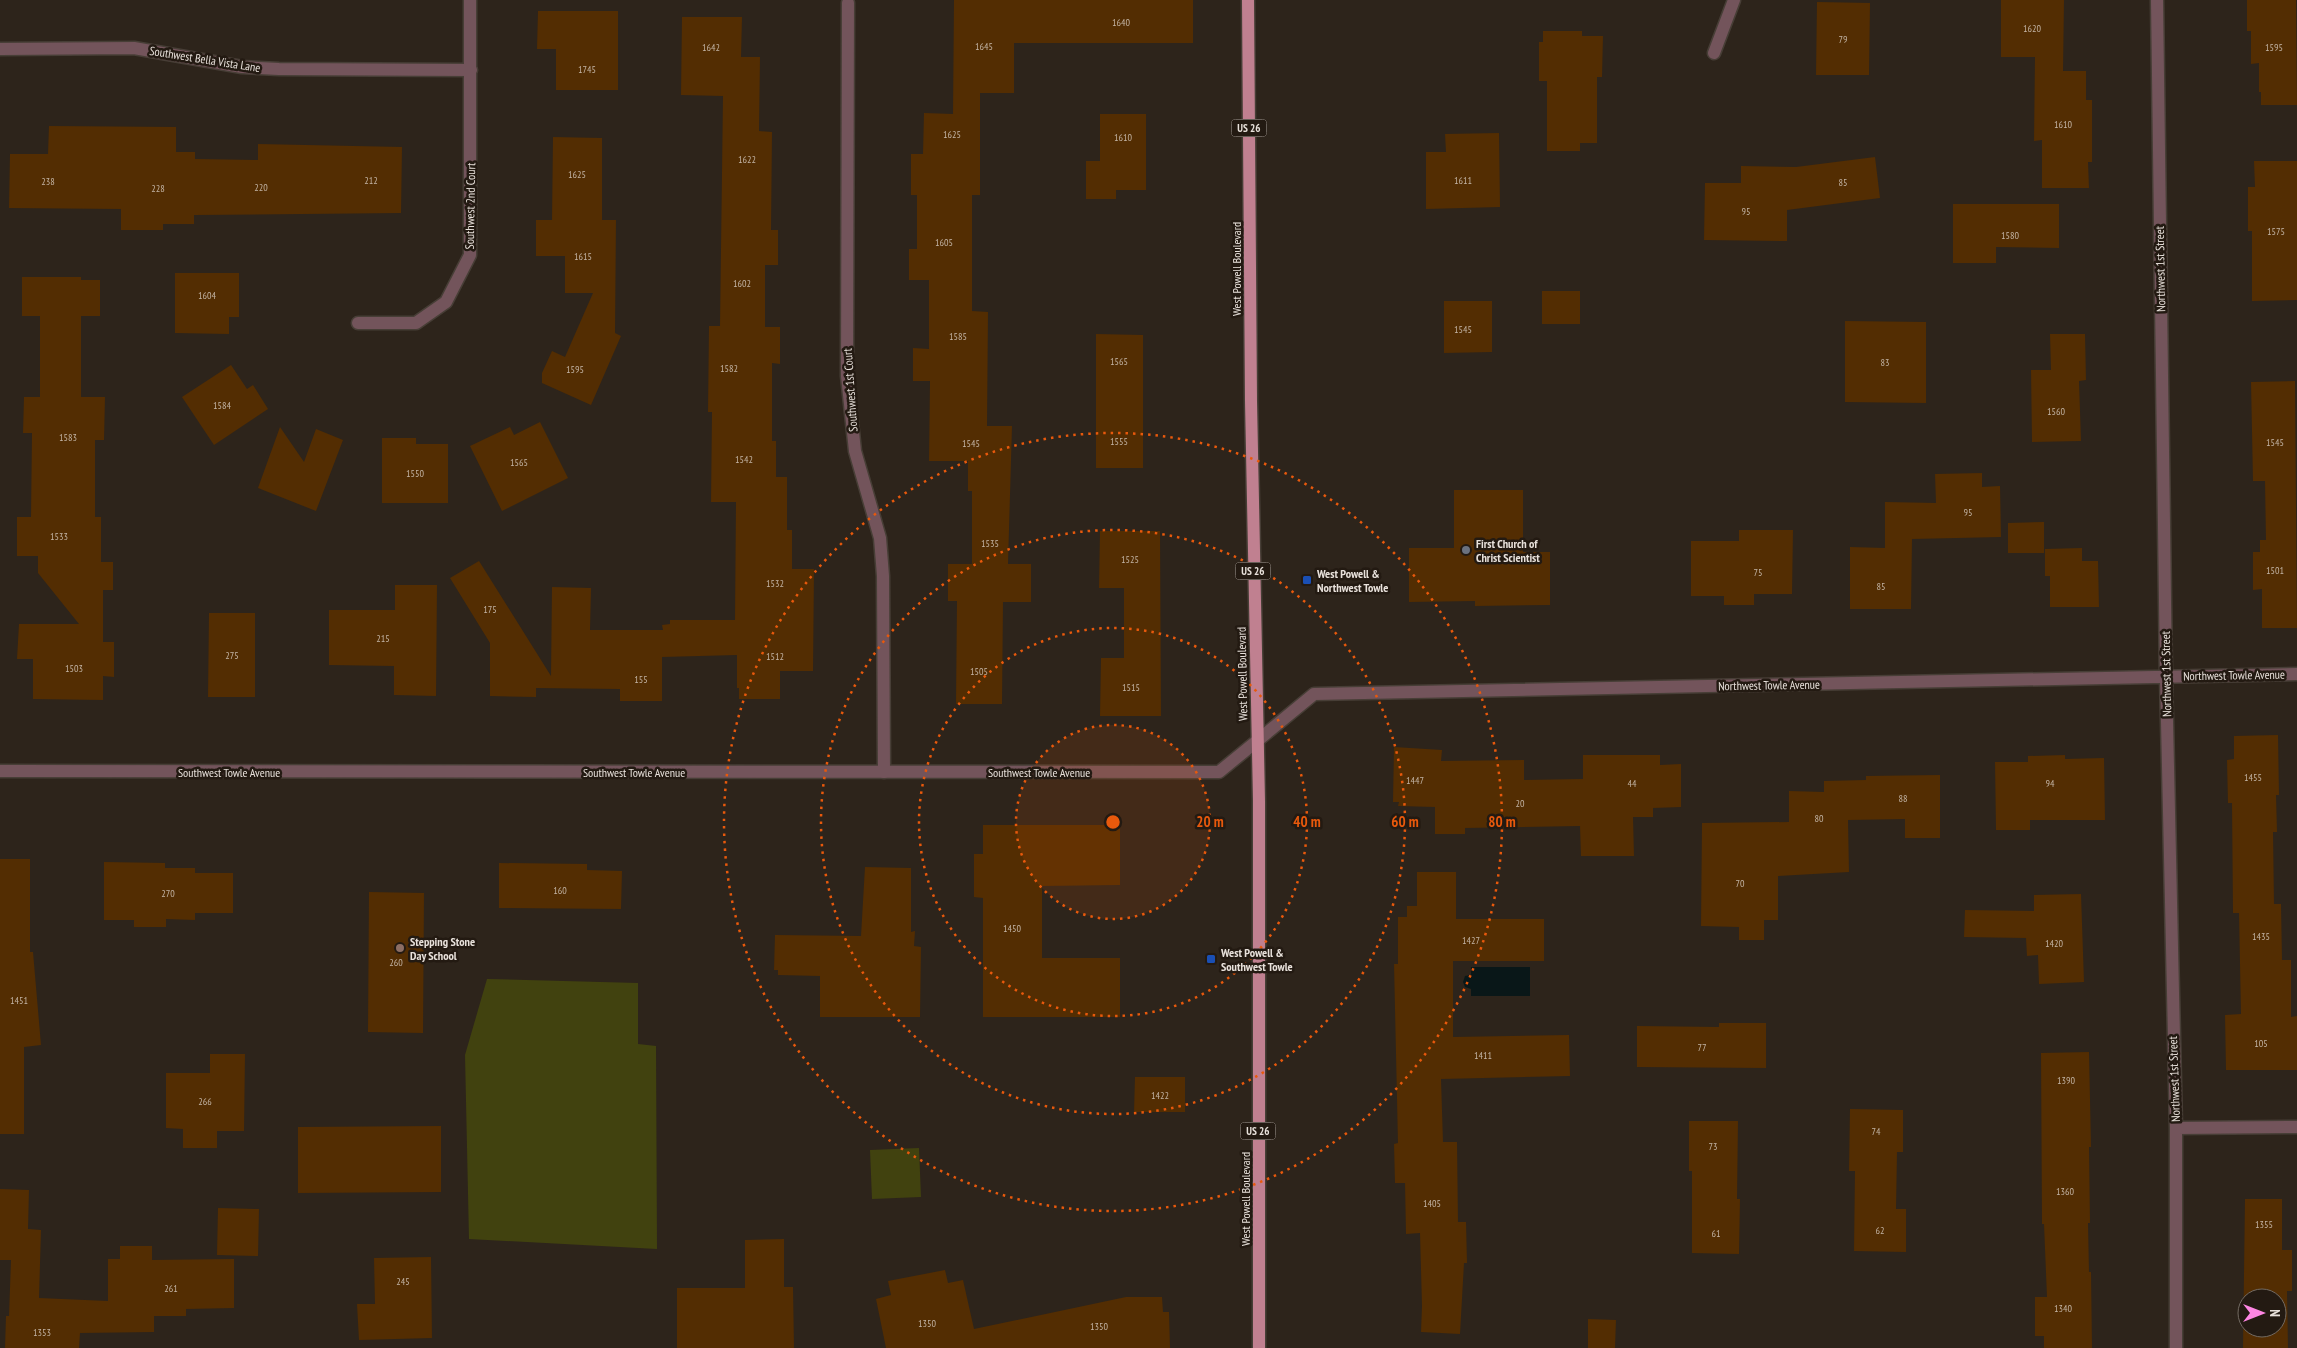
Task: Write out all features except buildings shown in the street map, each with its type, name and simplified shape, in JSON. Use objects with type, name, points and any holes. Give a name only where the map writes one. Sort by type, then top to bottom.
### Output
[{"type":"main road","name":"West Powell Boulevard","points":[[1248,0],[1250,381],[1259,801],[1259,1348]]},
{"type":"street","name":"Southwest 2nd Court","points":[[358,322],[416,323],[446,302],[470,255],[470,0]]},
{"type":"street","points":[[1714,53],[1734,0]]},
{"type":"street","name":"Northwest 1st Street","points":[[2157,0],[2166,676],[2176,1128],[2176,1348]]},
{"type":"street","name":"Southwest 1st Court","points":[[848,3],[847,376],[855,451],[880,538],[883,576],[884,772]]},
{"type":"street","name":"Southwest Bella Vista Lane","points":[[0,48],[134,48],[242,67],[279,69],[471,70]]},
{"type":"street","name":"Northwest Towle Avenue","points":[[1257,741],[1314,694],[2297,674]]},
{"type":"street","name":"Southwest Towle Avenue","points":[[0,771],[1219,772],[1257,741]]},
{"type":"street","points":[[2176,1128],[2297,1127]]},
{"type":"shaded area","points":[[1471,967],[1530,967],[1530,996],[1471,996],[1471,989],[1465,987],[1463,982],[1465,976],[1471,975]]},
{"type":"shaded area","points":[[487,979],[638,983],[638,1044],[656,1046],[657,1249],[469,1239],[465,1055]]},
{"type":"shaded area","points":[[919,1148],[921,1197],[872,1199],[870,1150]]},
{"type":"place","name":"First Church of Christ Scientist","points":[[1466,550]]},
{"type":"place","name":"West Powell & Northwest Towle","points":[[1307,580]]},
{"type":"place","name":"Stepping Stone Day School","points":[[400,948]]},
{"type":"place","name":"West Powell & Southwest Towle","points":[[1211,959]]}]
